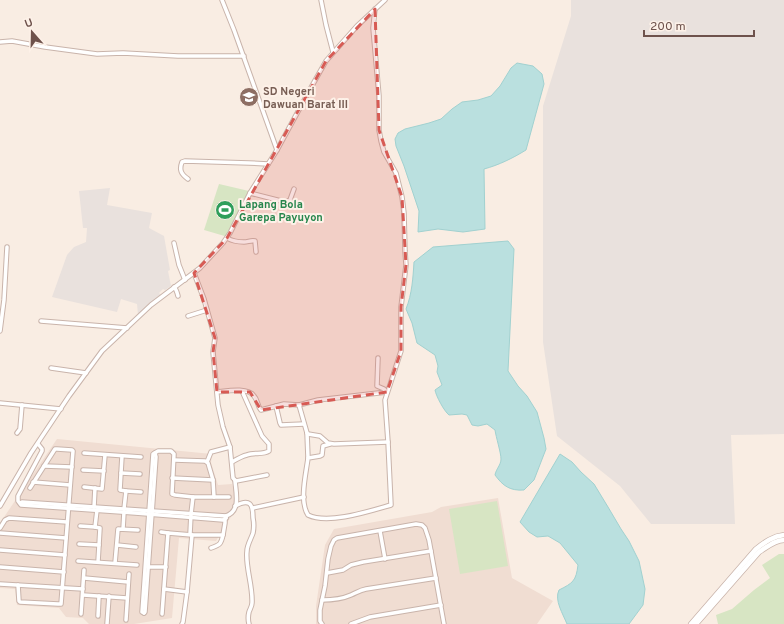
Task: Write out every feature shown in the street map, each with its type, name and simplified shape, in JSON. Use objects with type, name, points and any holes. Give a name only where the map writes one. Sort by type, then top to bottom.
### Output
[{"type":"street","points":[[222,0],[244,56],[277,150]]},
{"type":"street","points":[[321,0],[333,52]]},
{"type":"street","points":[[0,506],[12,484],[69,396],[102,351],[152,305],[194,273],[227,238],[250,193],[277,150],[326,61],[357,26],[385,0]]},
{"type":"street","points":[[300,405],[306,432],[308,458],[304,497],[306,514],[312,517],[323,518],[346,516],[391,505],[385,400],[386,392],[401,351],[401,307],[406,265],[406,251],[402,196],[396,174],[384,152],[379,130],[379,96],[373,28],[375,9]]},
{"type":"street","points":[[0,42],[12,41],[97,54],[123,53],[178,56],[244,56]]},
{"type":"street","points":[[188,179],[181,173],[181,164],[185,161],[249,162],[268,164]]},
{"type":"street","points":[[250,193],[285,202],[290,200],[294,189]]},
{"type":"street","points":[[227,238],[232,241],[243,242],[253,240],[255,241],[256,252]]},
{"type":"street","points":[[174,243],[179,265],[185,280]]},
{"type":"street","points":[[0,331],[4,300],[7,247]]},
{"type":"street","points":[[38,444],[42,449],[42,454],[18,496],[18,502],[21,505],[95,508],[225,518],[230,515],[238,498],[235,481],[233,478],[230,447],[219,412],[213,352],[215,338],[194,273]]},
{"type":"street","points":[[174,287],[178,296]]},
{"type":"street","points":[[188,316],[207,310]]},
{"type":"street","points":[[41,321],[127,328]]},
{"type":"street","points":[[378,358],[377,386],[384,389],[386,392]]},
{"type":"street","points":[[50,368],[86,373]]},
{"type":"street","points":[[232,462],[249,454],[268,453],[269,451],[269,444],[262,436],[242,391]]},
{"type":"street","points":[[217,392],[247,391],[253,394],[258,407],[261,410],[284,404],[300,405],[318,400],[386,392]]},
{"type":"street","points":[[0,403],[61,409]]},
{"type":"street","points":[[17,433],[20,429],[22,405]]},
{"type":"street","points":[[276,406],[281,426],[304,424]]},
{"type":"street","points":[[306,432],[308,434],[320,436],[330,444]]},
{"type":"street","points":[[308,458],[322,455],[323,446],[330,444],[388,442]]},
{"type":"street","points":[[214,497],[213,480],[207,462],[211,452],[230,447]]},
{"type":"street","points":[[18,585],[20,602],[60,604],[62,601],[64,555],[73,451],[55,449],[30,488]]},
{"type":"street","points":[[149,542],[145,591],[145,612],[144,613],[142,612],[145,591],[148,566],[150,522],[152,456],[158,451],[171,451],[174,454],[172,494],[193,497],[230,497]]},
{"type":"street","points":[[84,453],[141,457]]},
{"type":"street","points":[[84,487],[102,489],[105,455]]},
{"type":"street","points":[[122,456],[120,490],[141,492]]},
{"type":"street","points":[[174,460],[207,462]]},
{"type":"street","points":[[44,466],[72,468]]},
{"type":"street","points":[[83,470],[104,471]]},
{"type":"street","points":[[121,473],[140,474]]},
{"type":"street","points":[[235,481],[267,476]]},
{"type":"street","points":[[172,478],[213,480]]},
{"type":"street","points":[[33,482],[70,485]]},
{"type":"street","points":[[95,488],[95,527]]},
{"type":"street","points":[[122,529],[126,491]]},
{"type":"street","points":[[182,624],[184,622],[193,497]]},
{"type":"street","points":[[253,508],[304,497]]},
{"type":"street","points":[[235,506],[248,502],[253,508],[254,524],[247,550],[252,604],[248,616],[249,624]]},
{"type":"street","points":[[0,528],[5,520],[9,518],[67,522]]},
{"type":"street","points":[[211,548],[219,545],[221,542],[225,518]]},
{"type":"street","points":[[322,624],[320,615],[322,600],[331,546],[334,540],[337,538],[414,525],[422,525],[426,530],[432,550],[444,624]]},
{"type":"street","points":[[80,526],[100,528],[98,562]]},
{"type":"street","points":[[115,563],[118,529],[138,530]]},
{"type":"street","points":[[380,531],[385,559]]},
{"type":"street","points":[[161,532],[223,535]]},
{"type":"street","points":[[0,533],[66,538]]},
{"type":"street","points":[[162,614],[168,533]]},
{"type":"street","points":[[697,621],[756,549],[766,541],[784,535]]},
{"type":"street","points":[[691,624],[697,621],[759,552],[769,545],[780,540],[784,540]]},
{"type":"street","points":[[79,544],[99,545]]},
{"type":"street","points":[[116,545],[136,547]]},
{"type":"street","points":[[0,550],[64,555]]},
{"type":"street","points":[[327,573],[343,570],[351,565],[363,562],[432,550]]},
{"type":"street","points":[[78,561],[137,565]]},
{"type":"street","points":[[148,566],[166,567]]},
{"type":"street","points":[[0,567],[64,572]]},
{"type":"street","points":[[81,614],[84,570]]},
{"type":"street","points":[[126,620],[129,574]]},
{"type":"street","points":[[84,578],[128,582]]},
{"type":"street","points":[[322,600],[346,597],[366,589],[436,578]]},
{"type":"street","points":[[0,584],[83,589]]},
{"type":"street","points":[[164,589],[186,592]]},
{"type":"street","points":[[83,595],[128,598]]},
{"type":"street","points":[[98,616],[99,596]]},
{"type":"street","points":[[107,624],[109,596]]},
{"type":"street","points":[[351,624],[370,617],[441,605]]},
{"type":"highlighted area","points":[[375,9],[379,130],[402,197],[406,265],[401,307],[401,351],[387,392],[261,410],[250,392],[217,392],[213,352],[215,338],[194,273],[227,238],[326,61]]},
{"type":"shaded area","points":[[571,0],[784,0],[784,434],[731,435],[735,524],[651,524],[620,486],[557,436],[543,342],[543,106],[571,16]]},
{"type":"shaded area","points":[[110,188],[107,205],[152,213],[149,228],[164,236],[170,270],[168,271],[171,286],[165,290],[163,289],[159,293],[161,295],[138,315],[137,304],[121,299],[117,312],[52,297],[67,255],[74,247],[86,242],[87,228],[83,228],[79,191]]},
{"type":"shaded area","points":[[57,439],[212,454],[211,463],[218,485],[232,484],[235,493],[232,515],[216,541],[179,538],[172,618],[134,624],[89,624],[83,618],[66,617],[59,608],[17,605],[15,589],[0,588],[0,523]]},
{"type":"shaded area","points":[[498,498],[512,578],[553,601],[537,624],[316,624],[316,606],[325,545],[334,529],[432,512],[441,507]]},
{"type":"green space","name":"Lapang Bola Garepa Payuyon","points":[[219,184],[249,191],[228,237],[204,230]]},
{"type":"green space","points":[[497,501],[508,566],[460,574],[449,509]]},
{"type":"green space","points":[[779,554],[784,554],[784,624],[718,624],[716,615],[732,609],[770,578],[762,565]]},
{"type":"water","points":[[517,63],[533,66],[542,74],[544,84],[526,150],[506,161],[484,169],[485,229],[463,232],[438,229],[418,232],[419,211],[396,146],[395,139],[398,133],[405,129],[441,119],[462,102],[478,100],[491,96],[500,86],[511,68]]},
{"type":"water","points":[[508,241],[514,249],[508,371],[537,412],[546,449],[534,480],[524,490],[515,490],[507,487],[495,475],[501,459],[495,430],[487,424],[478,426],[472,425],[467,415],[449,415],[443,407],[435,390],[442,385],[437,372],[438,366],[435,355],[417,343],[412,323],[406,309],[411,292],[414,262],[433,247]]},
{"type":"water","points":[[560,454],[572,462],[594,484],[629,541],[639,561],[645,589],[643,605],[629,624],[567,624],[558,603],[558,594],[559,590],[573,581],[578,565],[560,543],[548,536],[537,537],[529,532],[520,522]]},
{"type":"place","name":"SD Negeri Dawuan Barat III","points":[[249,97]]},
{"type":"place","name":"Lapang Bola Garepa Payuyon","points":[[225,210]]}]
